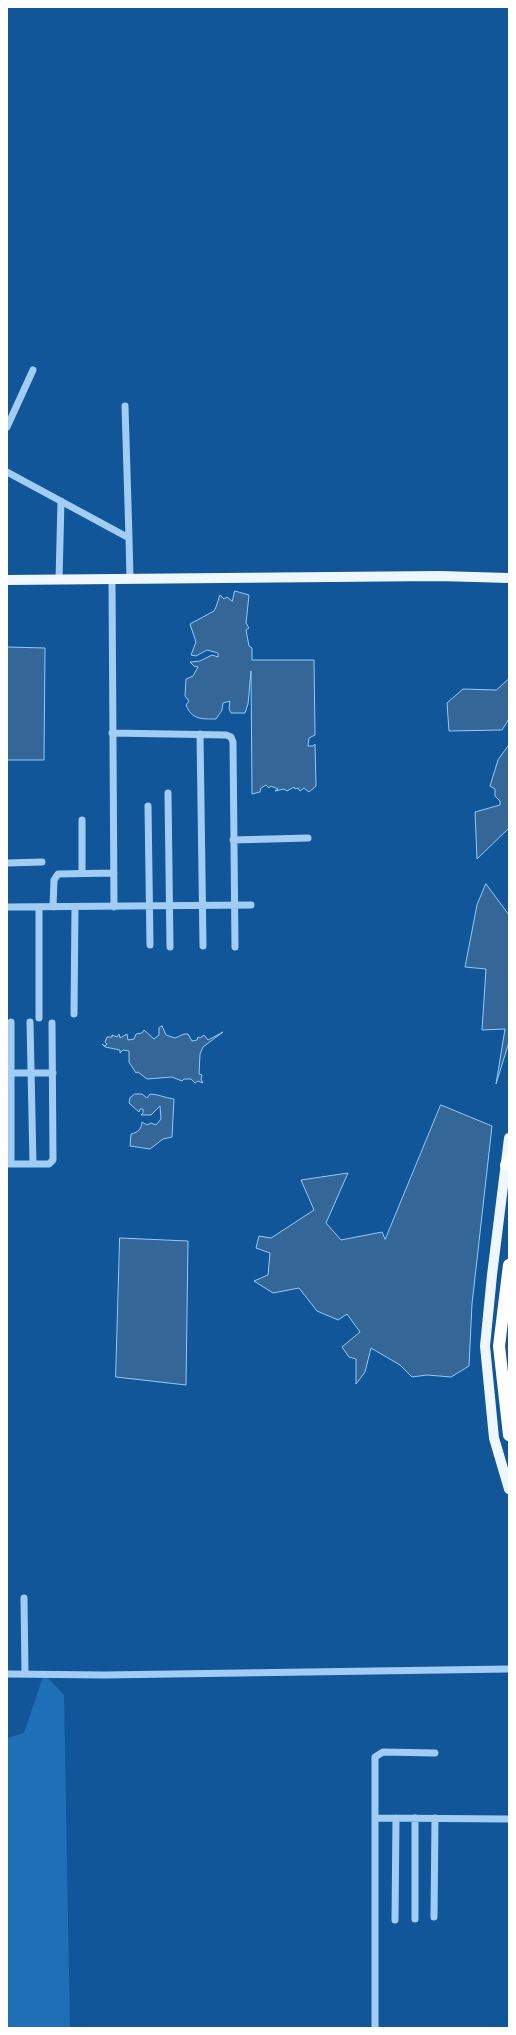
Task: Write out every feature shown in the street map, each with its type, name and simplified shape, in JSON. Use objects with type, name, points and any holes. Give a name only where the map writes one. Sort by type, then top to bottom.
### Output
[{"type":"highway","points":[[509,1266],[499,1346],[509,1436]]},
{"type":"main road","points":[[7,580],[439,576],[509,578]]},
{"type":"main road","points":[[509,1138],[508,1163],[492,1275],[485,1346],[494,1438],[509,1489]]},
{"type":"street","points":[[7,427],[33,370]]},
{"type":"street","points":[[126,406],[130,580]]},
{"type":"street","points":[[7,472],[129,538]]},
{"type":"street","points":[[59,580],[61,501]]},
{"type":"street","points":[[112,580],[114,907]]},
{"type":"street","points":[[112,733],[200,734],[226,735],[231,737],[233,742],[233,905],[235,947]]},
{"type":"street","points":[[200,734],[203,946]]},
{"type":"street","points":[[168,793],[170,947]]},
{"type":"street","points":[[148,806],[150,945]]},
{"type":"street","points":[[82,820],[82,873]]},
{"type":"street","points":[[233,840],[308,838]]},
{"type":"street","points":[[7,863],[42,862]]},
{"type":"street","points":[[53,907],[55,876],[62,873],[114,873]]},
{"type":"street","points":[[7,907],[251,905]]},
{"type":"street","points":[[39,907],[39,1018]]},
{"type":"street","points":[[74,1014],[75,907]]},
{"type":"street","points":[[12,1022],[9,1073],[9,1164],[50,1164],[54,1160],[52,1023]]},
{"type":"street","points":[[30,1022],[32,1164]]},
{"type":"street","points":[[9,1073],[53,1073]]},
{"type":"street","points":[[24,1598],[25,1674]]},
{"type":"street","points":[[7,1674],[341,1672],[509,1669]]},
{"type":"street","points":[[376,2028],[374,1763],[377,1754],[388,1752],[435,1753]]},
{"type":"street","points":[[375,1818],[509,1819]]},
{"type":"street","points":[[394,1920],[396,1818]]},
{"type":"street","points":[[415,1818],[415,1919]]},
{"type":"street","points":[[434,1917],[435,1818]]},
{"type":"shaded area","points":[[235,591],[249,595],[246,623],[249,628],[246,630],[249,646],[252,648],[252,660],[314,660],[315,735],[309,738],[308,746],[313,746],[315,744],[316,786],[309,792],[304,788],[300,791],[298,788],[295,789],[294,787],[287,791],[284,789],[275,791],[278,789],[271,786],[269,788],[266,785],[261,788],[260,792],[252,794],[251,671],[248,704],[245,713],[231,713],[229,709],[230,701],[223,703],[222,710],[216,719],[202,719],[191,714],[186,705],[189,701],[185,696],[186,679],[193,676],[198,667],[194,666],[190,662],[200,661],[212,655],[218,657],[218,653],[207,650],[196,656],[191,655],[196,642],[190,624],[214,611],[220,595],[224,599],[227,597],[232,601]]},
{"type":"shaded area","points":[[7,647],[45,648],[44,760],[7,760]]},
{"type":"shaded area","points":[[509,679],[509,719],[502,730],[449,731],[447,703],[463,689],[496,690]]},
{"type":"shaded area","points":[[509,745],[509,828],[477,859],[475,812],[500,805],[500,801],[495,796],[495,789],[490,786],[498,760]]},
{"type":"shaded area","points":[[486,884],[509,915],[509,1042],[496,1084],[505,1029],[482,1030],[486,969],[465,967],[477,905]]},
{"type":"shaded area","points":[[162,1026],[166,1035],[175,1038],[188,1034],[192,1041],[197,1040],[198,1037],[200,1038],[204,1035],[208,1040],[223,1032],[203,1047],[200,1054],[199,1074],[202,1075],[201,1079],[203,1083],[198,1081],[195,1083],[191,1079],[184,1079],[182,1081],[172,1077],[147,1079],[138,1072],[136,1073],[129,1062],[129,1051],[123,1050],[120,1053],[120,1050],[105,1047],[102,1044],[105,1046],[107,1044],[105,1042],[107,1037],[112,1037],[112,1035],[117,1037],[119,1034],[120,1038],[127,1034],[128,1040],[134,1039],[136,1034],[142,1033],[144,1030],[154,1039],[159,1035],[159,1028]]},
{"type":"shaded area","points":[[135,1094],[142,1094],[147,1098],[150,1094],[174,1099],[172,1137],[163,1139],[150,1149],[130,1146],[131,1134],[139,1130],[142,1122],[147,1125],[151,1123],[156,1125],[161,1119],[160,1106],[151,1115],[141,1115],[143,1113],[143,1109],[140,1109],[139,1112],[129,1103],[130,1098]]},
{"type":"shaded area","points":[[441,1105],[492,1126],[472,1304],[469,1366],[451,1377],[427,1375],[412,1377],[400,1365],[371,1348],[365,1372],[356,1384],[356,1359],[349,1357],[342,1347],[360,1332],[347,1314],[338,1320],[317,1311],[299,1288],[273,1293],[254,1281],[268,1275],[270,1253],[256,1248],[259,1236],[271,1238],[314,1210],[301,1180],[348,1173],[326,1223],[341,1240],[382,1232],[385,1239]]},
{"type":"shaded area","points":[[120,1238],[188,1241],[186,1385],[116,1377]]},
{"type":"shaded area","points":[[44,1674],[64,1695],[70,2028],[7,2028],[7,1738],[24,1733]]}]
